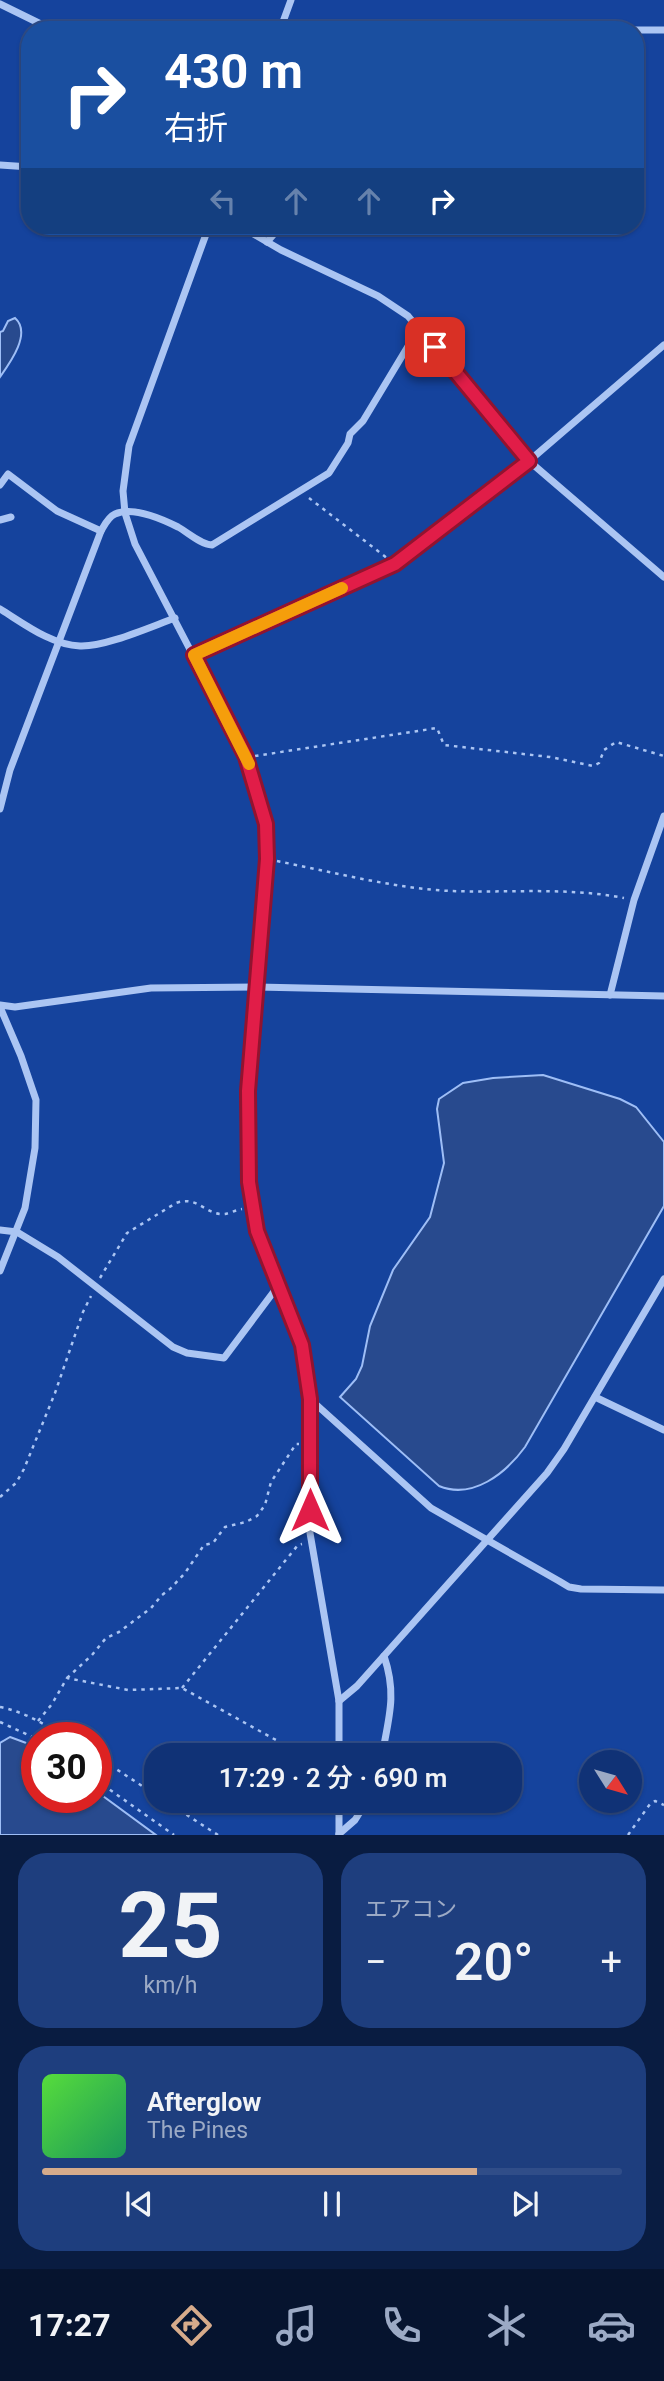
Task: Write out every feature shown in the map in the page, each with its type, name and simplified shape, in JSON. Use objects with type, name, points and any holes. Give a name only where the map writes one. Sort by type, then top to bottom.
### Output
[{"type":"street","points":[[283,21],[291,0]]},
{"type":"street","points":[[0,4],[35,21]]},
{"type":"street","points":[[644,30],[664,30]]},
{"type":"street","points":[[0,165],[21,166]]},
{"type":"street","points":[[206,235],[129,446],[123,491],[125,513],[135,544],[246,757],[266,824],[267,859],[247,1112],[251,1206],[257,1231],[302,1345],[310,1399],[312,1541],[339,1701],[339,1743]]},
{"type":"street","points":[[255,235],[386,300],[408,316],[529,461],[664,577]]},
{"type":"street","points":[[267,242],[273,235]]},
{"type":"street","points":[[0,808],[10,770],[101,531],[114,514],[139,512],[176,526],[212,545],[329,473],[419,328]]},
{"type":"street","points":[[194,655],[395,564],[529,461],[664,345]]},
{"type":"street","points":[[0,485],[8,474],[57,511],[101,531]]},
{"type":"street","points":[[0,520],[11,517]]},
{"type":"street","points":[[0,609],[45,636],[76,647],[92,646],[175,618]]},
{"type":"street","points":[[610,995],[634,900],[664,817]]},
{"type":"street","points":[[0,1270],[25,1208],[35,1148],[36,1100],[0,1006],[15,1007],[151,988],[257,987],[664,996]]},
{"type":"street","points":[[0,1230],[17,1232],[58,1257],[173,1347],[187,1353],[223,1358],[278,1286]]},
{"type":"street","points":[[339,1701],[357,1686],[547,1473],[564,1449],[664,1279]]},
{"type":"street","points":[[595,1397],[664,1430]]},
{"type":"street","points":[[310,1399],[432,1508],[569,1587],[664,1590]]},
{"type":"street","points":[[384,1656],[392,1684],[384,1743]]},
{"type":"street","points":[[339,1813],[339,1835]]},
{"type":"street","points":[[339,1835],[360,1813]]},
{"type":"path","points":[[299,491],[395,564]]},
{"type":"path","points":[[246,757],[437,728],[444,745],[550,757],[593,766],[599,763],[604,750],[616,742],[664,757]]},
{"type":"path","points":[[267,859],[346,875],[451,891],[601,893],[634,900]]},
{"type":"path","points":[[0,1497],[16,1483],[24,1469],[55,1393],[83,1312],[95,1286],[127,1233],[185,1200],[224,1214],[251,1206]]},
{"type":"path","points":[[0,1707],[15,1710],[38,1721],[52,1704],[67,1678],[106,1638],[119,1632],[170,1589],[204,1545],[213,1543],[225,1527],[233,1527],[257,1516],[265,1505],[271,1482],[296,1444],[310,1442]]},
{"type":"path","points":[[182,1688],[298,1545],[312,1541]]},
{"type":"path","points":[[67,1678],[128,1690],[182,1688],[281,1743]]},
{"type":"path","points":[[0,1722],[21,1732]]},
{"type":"path","points":[[112,1766],[144,1786]]},
{"type":"path","points":[[112,1791],[174,1835]]},
{"type":"path","points":[[628,1835],[650,1804],[655,1801],[664,1804]]},
{"type":"path","points":[[184,1813],[218,1835]]},
{"type":"water","points":[[15,318],[20,324],[21,332],[18,348],[0,377],[0,332],[8,321]]},
{"type":"water","points":[[543,1075],[620,1099],[636,1107],[664,1142],[664,1206],[517,1457],[488,1482],[476,1487],[452,1489],[439,1486],[340,1397],[356,1379],[362,1366],[370,1326],[393,1270],[430,1217],[444,1163],[437,1109],[439,1099],[463,1083]]},
{"type":"water","points":[[10,1737],[21,1741],[21,1813],[112,1813],[112,1803],[156,1835],[0,1835],[0,1743]]},
{"type":"slow traffic","points":[[249,764],[194,655],[342,588]]},
{"type":"route","points":[[310,1510],[310,1399],[302,1345],[257,1231],[249,1182],[248,1091],[267,859],[266,824],[246,757],[194,655],[395,564],[529,461],[435,347]]}]
